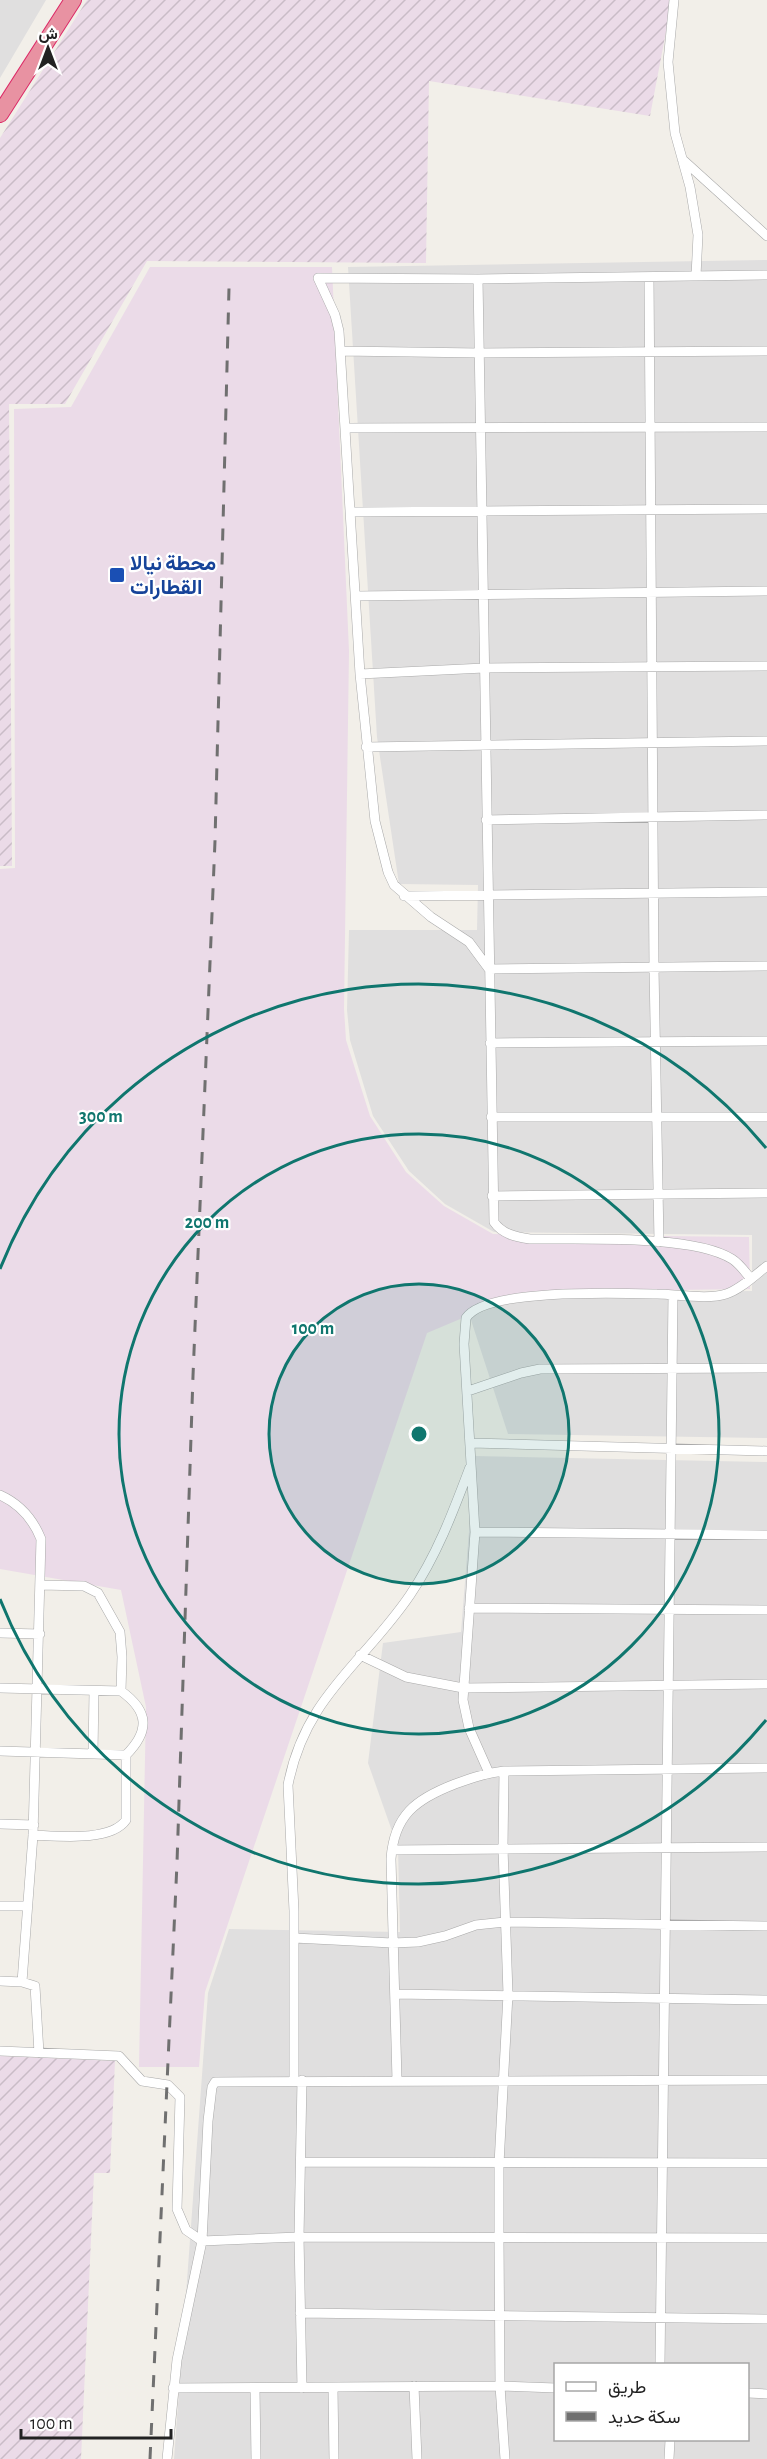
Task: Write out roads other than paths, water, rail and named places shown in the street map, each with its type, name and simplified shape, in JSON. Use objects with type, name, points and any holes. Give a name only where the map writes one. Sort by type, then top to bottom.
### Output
[{"type":"highway","points":[[0,94],[59,0]]},
{"type":"highway","points":[[0,114],[72,0]]},
{"type":"street","points":[[674,0],[668,62],[675,133],[690,187],[698,235],[696,276]]},
{"type":"street","points":[[681,157],[767,236]]},
{"type":"street","points":[[489,969],[469,942],[431,917],[394,885],[388,872],[375,821],[360,674],[341,351],[335,315],[318,278],[478,279],[767,275]]},
{"type":"street","points":[[649,277],[654,968],[659,1242]]},
{"type":"street","points":[[478,279],[492,1196],[495,1225],[519,1238],[680,1244],[721,1254],[738,1264],[751,1279]]},
{"type":"street","points":[[341,351],[479,353],[767,351]]},
{"type":"street","points":[[345,428],[767,427]]},
{"type":"street","points":[[352,512],[767,509]]},
{"type":"street","points":[[356,596],[767,591]]},
{"type":"street","points":[[360,674],[484,668],[767,666]]},
{"type":"street","points":[[366,747],[767,741]]},
{"type":"street","points":[[486,820],[767,815]]},
{"type":"street","points":[[404,896],[767,892]]},
{"type":"street","points":[[489,969],[767,966]]},
{"type":"street","points":[[490,1043],[767,1041]]},
{"type":"street","points":[[491,1117],[767,1117]]},
{"type":"street","points":[[492,1196],[767,1193]]},
{"type":"street","points":[[489,1773],[469,1728],[463,1700],[475,1532],[464,1324],[468,1314],[482,1306],[506,1299],[541,1296],[721,1295],[751,1279],[767,1266]]},
{"type":"street","points":[[660,2363],[673,1294]]},
{"type":"street","points":[[468,1391],[540,1369],[767,1368]]},
{"type":"street","points":[[471,1443],[767,1451]]},
{"type":"street","points":[[302,2388],[299,2238],[302,2162],[292,1840],[288,1785],[290,1772],[304,1733],[326,1695],[409,1596],[427,1566],[450,1521],[472,1462]]},
{"type":"street","points":[[0,1495],[15,1502],[35,1525],[41,1539],[34,1830],[22,1982]]},
{"type":"street","points":[[475,1532],[767,1535]]},
{"type":"street","points":[[41,1585],[84,1586],[98,1593],[120,1632],[121,1691]]},
{"type":"street","points":[[469,1608],[767,1610]]},
{"type":"street","points":[[0,1632],[40,1634]]},
{"type":"street","points":[[360,1655],[406,1677],[464,1688],[767,1684]]},
{"type":"street","points":[[0,1688],[121,1691],[135,1701],[143,1719],[139,1742],[126,1755],[126,1820],[121,1827],[107,1833],[74,1836],[0,1824]]},
{"type":"street","points":[[93,1754],[94,1691]]},
{"type":"street","points":[[0,1751],[126,1755]]},
{"type":"street","points":[[398,2080],[392,1943],[392,1850],[402,1819],[411,1807],[440,1789],[489,1773],[504,1771],[767,1768]]},
{"type":"street","points":[[504,1771],[503,1848],[508,1994],[499,2164],[499,2314],[505,2459]]},
{"type":"street","points":[[392,1850],[767,1847]]},
{"type":"street","points":[[0,1906],[27,1906]]},
{"type":"street","points":[[294,1938],[392,1943],[431,1940],[476,1925],[505,1922],[767,1926]]},
{"type":"street","points":[[0,1981],[22,1982],[35,1986],[39,2052]]},
{"type":"street","points":[[394,1994],[508,1994],[767,2000]]},
{"type":"street","points":[[0,2051],[119,2056],[142,2081],[168,2085],[180,2097],[177,2209],[186,2230],[202,2241],[299,2238],[767,2238]]},
{"type":"street","points":[[167,2459],[173,2388],[183,2326],[202,2241],[212,2085],[220,2080],[767,2080]]},
{"type":"street","points":[[302,2162],[767,2163]]},
{"type":"street","points":[[300,2313],[767,2319]]},
{"type":"street","points":[[173,2388],[414,2386],[554,2388]]},
{"type":"street","points":[[414,2386],[417,2459]]},
{"type":"street","points":[[255,2388],[256,2459]]},
{"type":"street","points":[[333,2388],[334,2459]]},
{"type":"street","points":[[749,2393],[767,2394]]},
{"type":"street","points":[[669,2459],[670,2441]]},
{"type":"railway","points":[[150,2459],[177,1863],[193,1376],[215,841],[229,288]]},
{"type":"place","name":"محطة نيالا القطارات","points":[[117,575]]}]
